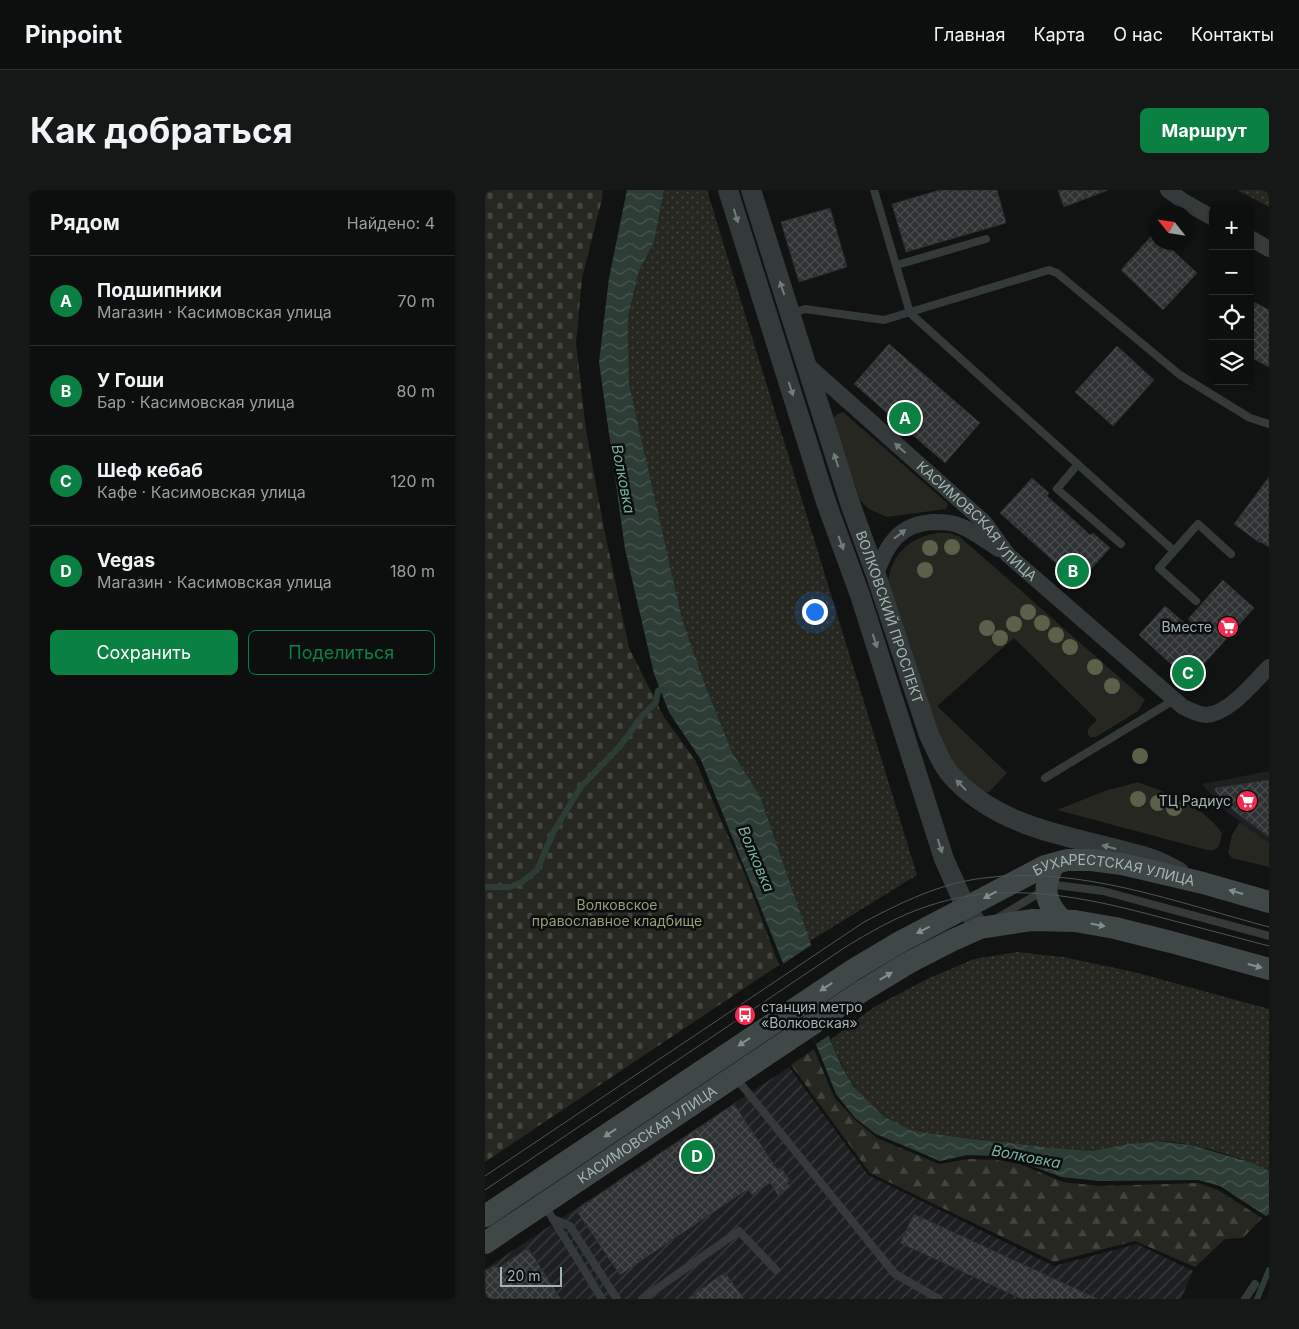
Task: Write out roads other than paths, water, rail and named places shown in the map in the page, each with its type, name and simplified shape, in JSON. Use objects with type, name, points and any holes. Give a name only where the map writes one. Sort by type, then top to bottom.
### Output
[{"type":"main road","name":"БУХАРЕСТСКАЯ УЛИЦА","points":[[1050,881],[1067,860],[1091,860],[1122,864],[1203,883],[1269,902]]},
{"type":"main road","name":"БУХАРЕСТСКАЯ УЛИЦА","points":[[966,908],[1045,866],[1050,881]]},
{"type":"main road","points":[[1050,881],[1049,904],[1054,913],[1062,920]]},
{"type":"main road","name":"КАСИМОВСКАЯ УЛИЦА","points":[[485,1243],[540,1199],[799,1005],[900,942],[966,908]]},
{"type":"main road","points":[[980,928],[1032,920],[1075,921],[1125,930],[1269,970]]},
{"type":"main road","name":"КАСИМОВСКАЯ УЛИЦА","points":[[485,1216],[540,1199],[734,1076],[862,991],[910,962],[980,928]]},
{"type":"street","name":"ВОЛКОВСКИЙ ПРОСПЕКТ","points":[[728,190],[826,502],[860,595],[944,859],[966,908],[980,928]]},
{"type":"street","name":"ВОЛКОВСКИЙ ПРОСПЕКТ","points":[[751,190],[851,506],[929,735],[950,774],[969,793],[991,809],[1008,818],[1034,827],[1153,859],[1203,883]]},
{"type":"street","points":[[1168,190],[1209,216]]},
{"type":"street","points":[[1254,240],[1269,249]]},
{"type":"street","name":"КАСИМОВСКАЯ УЛИЦА","points":[[805,363],[984,522],[1008,556],[1174,700],[1196,713],[1206,715],[1215,713],[1236,700],[1269,667]]},
{"type":"street","points":[[876,575],[882,556],[892,541],[905,530],[923,523],[947,522],[963,526],[1008,556]]},
{"type":"lane","points":[[874,190],[910,313],[1174,551]]},
{"type":"lane","points":[[897,265],[986,239]]},
{"type":"lane","points":[[790,313],[805,309],[884,320],[1049,270],[1057,273],[1180,374],[1250,418],[1269,424]]},
{"type":"lane","points":[[1078,464],[1057,489],[1121,544]]},
{"type":"lane","points":[[1196,601],[1159,568],[1198,524],[1231,554]]},
{"type":"lane","points":[[1045,778],[1174,700]]},
{"type":"lane","points":[[980,928],[1050,881],[1103,891],[1269,936]]},
{"type":"lane","points":[[734,1076],[747,1095],[895,1274],[939,1299]]},
{"type":"lane","points":[[540,1199],[602,1299]]},
{"type":"lane","points":[[540,1199],[571,1226],[617,1299]]},
{"type":"lane","points":[[642,1299],[739,1231],[776,1270]]},
{"type":"lane","points":[[1245,1299],[1255,1284]]},
{"type":"water","name":"Волковка","points":[[627,190],[664,190],[654,242],[639,271],[628,317],[629,384],[682,619],[732,752],[760,796],[810,941],[830,1040],[842,1067],[854,1087],[884,1117],[911,1130],[932,1134],[1093,1151],[1157,1141],[1191,1145],[1253,1163],[1269,1171],[1269,1214],[1266,1216],[1220,1186],[1198,1180],[1099,1181],[1061,1177],[1019,1161],[995,1156],[967,1155],[940,1161],[876,1134],[855,1118],[836,1094],[701,760],[669,712],[654,674],[625,549],[599,362],[609,278]]},
{"type":"waterway","points":[[485,887],[510,887],[522,882],[537,870],[554,831],[580,788],[621,745],[642,716],[656,702],[658,691],[666,687]]},
{"type":"waterway","points":[[1257,1299],[1269,1270]]},
{"type":"tram line","points":[[485,1176],[864,922],[893,907],[952,884],[984,878],[1020,875],[1092,881],[1164,898],[1269,927]]},
{"type":"tram line","points":[[485,1190],[844,948],[883,925],[925,907],[985,894],[1044,894],[1104,903],[1269,946]]},
{"type":"place","name":"Подшипники","points":[[905,418]]},
{"type":"place","name":"У Гоши","points":[[1073,571]]},
{"type":"place","name":"Вместе","points":[[1228,627]]},
{"type":"place","name":"Шеф кебаб","points":[[1188,673]]},
{"type":"place","name":"ТЦ Радиус","points":[[1247,801]]},
{"type":"place","name":"станция метро «Волковская»","points":[[745,1015]]},
{"type":"place","name":"Vegas","points":[[697,1156]]},
{"type":"park label","name":"Волковское православное кладбище","points":[[617,914]]}]
